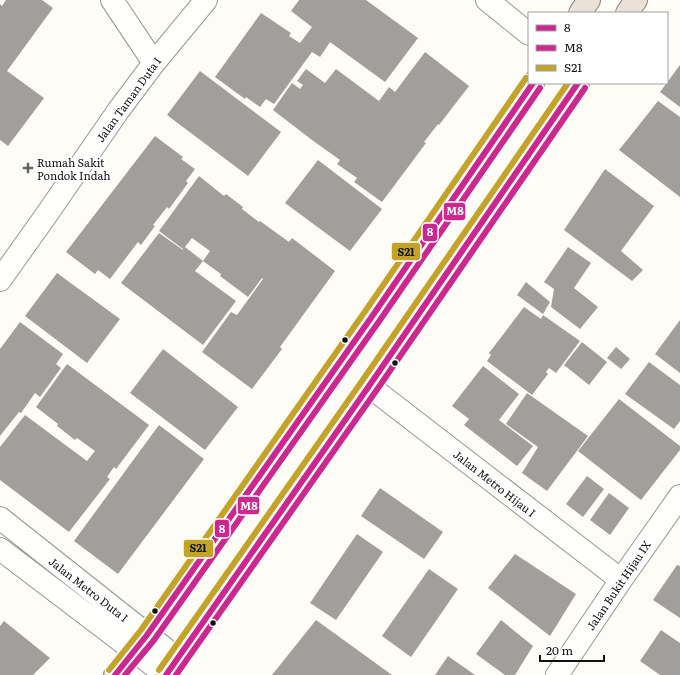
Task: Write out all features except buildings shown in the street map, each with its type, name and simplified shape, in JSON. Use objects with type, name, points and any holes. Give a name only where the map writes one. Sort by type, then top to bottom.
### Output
[{"type":"highway","points":[[581,12],[589,0]]},
{"type":"highway","points":[[628,12],[636,0]]},
{"type":"highway","points":[[115,675],[141,643],[373,315],[532,84]]},
{"type":"highway","points":[[170,670],[369,386],[577,84]]},
{"type":"street","points":[[112,0],[154,63]]},
{"type":"street","name":"Jalan Taman Duta I","points":[[0,280],[118,111],[154,63],[206,0]]},
{"type":"street","points":[[487,0],[528,33]]},
{"type":"street","name":"Jalan Metro Hijau I","points":[[369,386],[621,580]]},
{"type":"street","name":"Jalan Bukit Hijau IX","points":[[557,675],[680,496]]},
{"type":"street","name":"Jalan Metro Duta I","points":[[0,518],[53,560],[170,670]]},
{"type":"street","name":"Jalan Metro Duta I","points":[[0,549],[38,578],[141,643]]},
{"type":"street","points":[[38,578],[53,560]]},
{"type":"transit line","name":"S21","points":[[109,670],[141,630],[366,310],[526,78]]},
{"type":"transit line","name":"8","points":[[115,675],[147,635],[373,315],[532,84]]},
{"type":"transit line","name":"S21","points":[[159,670],[362,381],[567,84]]},
{"type":"transit line","name":"8","points":[[166,675],[369,386],[577,84]]},
{"type":"transit line","name":"M8","points":[[125,675],[154,640],[380,320],[540,88]]},
{"type":"transit line","name":"M8","points":[[176,675],[376,391],[585,88]]},
{"type":"place","name":"Rumah Sakit Pondok Indah","points":[[28,168]]}]
